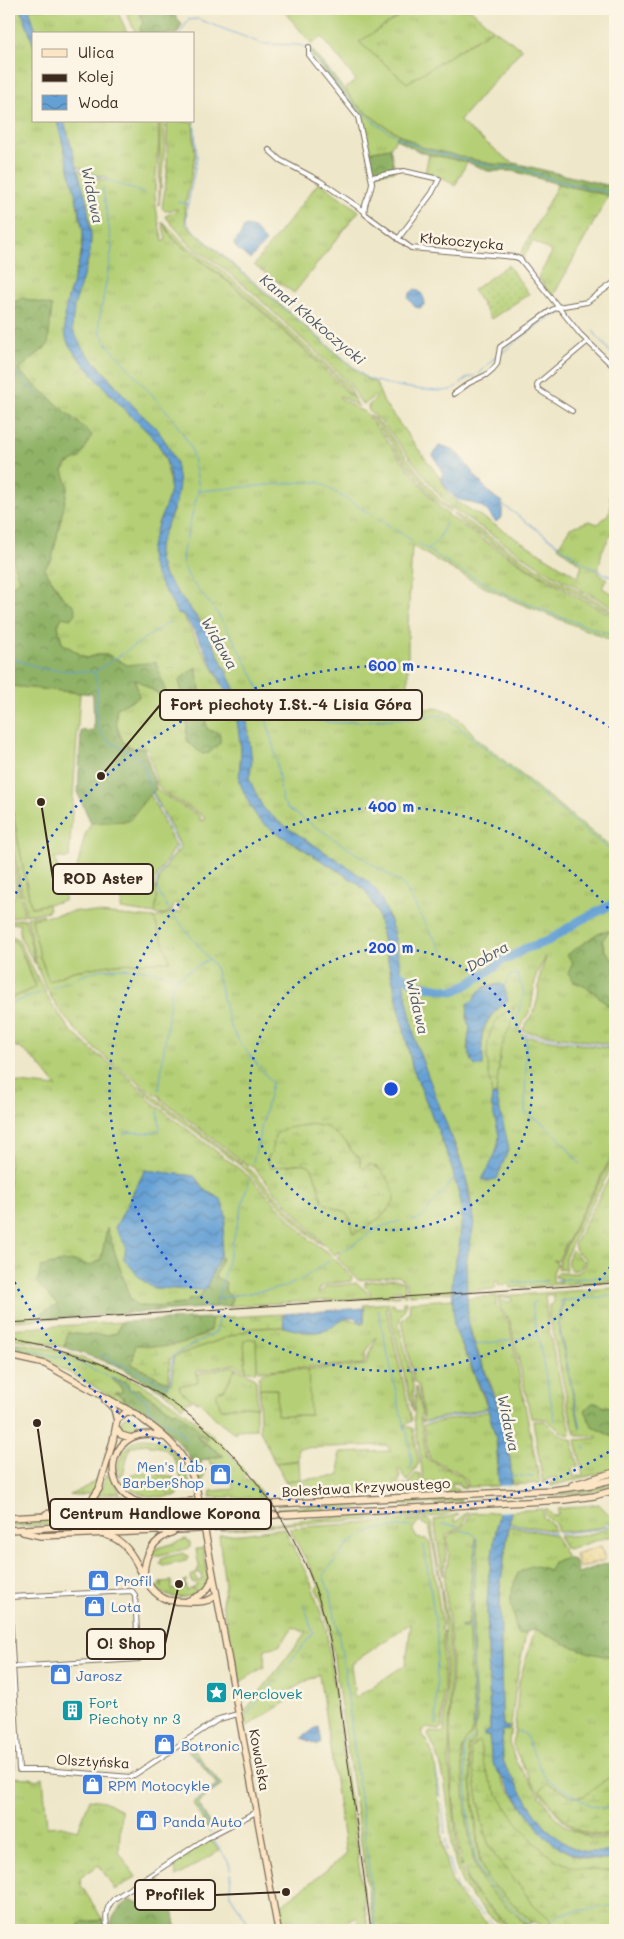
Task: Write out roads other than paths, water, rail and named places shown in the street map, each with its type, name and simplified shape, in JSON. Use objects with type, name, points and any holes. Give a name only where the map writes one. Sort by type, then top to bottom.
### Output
[{"type":"main road","points":[[9,1356],[45,1364],[141,1418],[142,1429],[123,1444],[116,1454],[114,1476],[118,1486],[125,1494],[136,1501],[146,1504]]},
{"type":"main road","points":[[98,1393],[114,1410],[121,1435],[134,1437],[153,1435],[170,1441]]},
{"type":"main road","points":[[80,1508],[96,1494],[106,1469],[117,1425],[122,1414],[132,1412]]},
{"type":"main road","name":"Kowalska","points":[[141,1418],[170,1441],[182,1454],[198,1494],[278,1930]]},
{"type":"main road","points":[[552,1490],[615,1472]]},
{"type":"main road","points":[[552,1490],[584,1487],[615,1478]]},
{"type":"main road","name":"Bolesława Krzywoustego","points":[[204,1508],[552,1490]]},
{"type":"main road","name":"Bolesława Krzywoustego","points":[[206,1519],[552,1501],[586,1498],[615,1490]]},
{"type":"main road","points":[[203,1501],[226,1501],[252,1505]]},
{"type":"main road","points":[[34,1517],[80,1508],[194,1502]]},
{"type":"main road","points":[[9,1518],[196,1508]]},
{"type":"main road","points":[[208,1528],[226,1526],[251,1517]]},
{"type":"main road","points":[[9,1530],[198,1520]]},
{"type":"main road","points":[[16,1530],[41,1536],[199,1528]]},
{"type":"main road","points":[[144,1574],[147,1555],[152,1546],[160,1538],[177,1530]]},
{"type":"main road","points":[[101,1534],[122,1543],[144,1574],[149,1586],[159,1596],[170,1601],[202,1601],[212,1599],[216,1595]]},
{"type":"main road","points":[[185,1601],[203,1594],[211,1585],[212,1574]]},
{"type":"main road","points":[[202,1601],[210,1604],[220,1612]]},
{"type":"street","points":[[309,47],[309,55],[358,117],[372,177],[372,188],[364,211]]},
{"type":"street","name":"Kłokoczycka","points":[[268,150],[280,160],[320,181],[364,211],[398,239],[416,249],[518,258],[587,342],[615,368]]},
{"type":"street","points":[[372,177],[404,171],[439,179],[432,193],[398,239]]},
{"type":"street","points":[[454,394],[490,372],[497,364],[500,347],[542,316],[559,308],[587,302],[615,282]]},
{"type":"street","points":[[572,411],[539,390],[537,386],[538,383],[587,342]]},
{"type":"street","points":[[132,1591],[135,1595],[139,1659],[12,1667],[9,1596],[132,1591]]},
{"type":"street","name":"Olsztyńska","points":[[12,1667],[19,1770],[44,1770],[131,1778],[219,1719],[238,1714]]},
{"type":"street","points":[[108,1930],[106,1917],[109,1904],[114,1899],[210,1836],[256,1812]]},
{"type":"water","points":[[21,9],[29,9],[36,32],[32,32],[32,40]]},
{"type":"water","points":[[57,122],[64,122],[87,202],[91,236],[90,253],[74,307],[72,328],[82,348],[138,411],[157,429],[176,463],[179,484],[176,502],[158,548],[158,556],[163,573],[208,633],[246,714],[252,760],[249,779],[263,808],[279,822],[367,881],[382,900],[393,930],[416,1044],[465,1173],[474,1224],[466,1263],[468,1322],[472,1339],[503,1419],[511,1466],[511,1511],[500,1588],[502,1715],[503,1726],[509,1727],[508,1731],[504,1730],[502,1732],[503,1760],[507,1770],[537,1815],[554,1835],[564,1843],[581,1851],[615,1851],[615,1859],[604,1860],[576,1855],[559,1847],[543,1835],[494,1766],[489,1736],[484,1736],[484,1733],[490,1730],[487,1605],[489,1575],[499,1512],[498,1459],[496,1439],[485,1398],[454,1327],[452,1285],[459,1247],[462,1217],[461,1202],[449,1158],[412,1066],[377,911],[366,892],[356,882],[274,831],[260,821],[251,808],[239,781],[241,749],[237,720],[227,693],[198,637],[183,614],[177,614],[154,571],[150,555],[151,546],[168,500],[170,482],[166,460],[150,434],[105,388],[68,344],[65,330],[67,303],[82,248],[83,234],[80,212]]},
{"type":"water","points":[[244,227],[254,228],[266,242],[250,259],[235,247],[234,243]]},
{"type":"water","points":[[415,289],[421,293],[424,299],[425,304],[420,308],[415,307],[408,298]]},
{"type":"water","points":[[439,446],[452,449],[457,453],[485,488],[502,502],[502,517],[496,522],[484,508],[458,499],[450,493],[441,478],[443,472],[433,455]]},
{"type":"water","points":[[500,984],[504,986],[508,1001],[495,1011],[485,1025],[482,1038],[483,1066],[475,1066],[468,1051],[470,1027],[467,1004],[475,999],[481,989]]},
{"type":"water","points":[[496,1094],[509,1148],[497,1179],[486,1181],[482,1179],[493,1159],[499,1136],[491,1103],[492,1096]]},
{"type":"water","points":[[145,1170],[194,1176],[206,1191],[221,1199],[226,1216],[220,1256],[205,1290],[153,1288],[143,1281],[124,1259],[126,1246],[115,1228]]},
{"type":"water","points":[[364,1308],[364,1323],[362,1324],[354,1317],[345,1319],[326,1330],[314,1332],[284,1327],[283,1314]]},
{"type":"water","points":[[318,1726],[321,1743],[318,1745],[302,1738]]},
{"type":"waterway","points":[[181,32],[188,20],[198,19],[263,44],[299,45],[305,47]]},
{"type":"waterway","points":[[310,50],[352,103],[377,124],[397,137],[426,150],[499,168],[513,166],[558,181],[615,194]]},
{"type":"waterway","points":[[188,204],[197,158],[194,122]]},
{"type":"waterway","name":"Kanał Kłokoczycki","points":[[78,169],[143,193]]},
{"type":"waterway","name":"Widawa","points":[[103,188],[112,249],[99,322],[101,333],[107,344],[171,416],[183,434],[191,448],[199,487]]},
{"type":"waterway","name":"Kanał Kłokoczycki","points":[[178,202],[188,204],[187,208]]},
{"type":"waterway","name":"Kanał Kłokoczycki","points":[[187,211],[186,222],[194,231],[365,377],[382,383],[433,391],[452,390],[457,386]]},
{"type":"waterway","name":"Kanał Kłokoczycki","points":[[502,353],[547,319],[557,314],[575,310]]},
{"type":"waterway","name":"Kanał Kłokoczycki","points":[[593,331],[615,358]]},
{"type":"waterway","name":"Kanał Kłokoczycki","points":[[479,374],[496,356]]},
{"type":"waterway","points":[[9,366],[38,395]]},
{"type":"waterway","name":"Kanał Kłokoczycki","points":[[460,384],[467,378],[475,376]]},
{"type":"waterway","points":[[198,489],[198,491],[319,482],[413,541]]},
{"type":"waterway","name":"Widawa","points":[[198,491],[182,556],[183,564],[190,579],[222,621],[256,681],[276,758],[282,800],[287,808],[401,883],[406,888],[424,922],[444,953]]},
{"type":"waterway","points":[[456,504],[457,500]]},
{"type":"waterway","points":[[503,505],[585,564],[615,579]]},
{"type":"waterway","points":[[418,543],[428,550],[438,540],[446,523]]},
{"type":"waterway","points":[[428,550],[472,577],[503,593],[615,637]]},
{"type":"waterway","points":[[95,672],[171,621]]},
{"type":"waterway","points":[[9,657],[43,669],[94,672],[97,686],[96,713],[101,733],[111,743],[131,753],[142,762],[150,788],[177,844],[177,849],[158,877],[157,882],[160,895],[170,911]]},
{"type":"waterway","points":[[265,715],[338,723],[444,715],[615,855]]},
{"type":"waterway","name":"Dobra","points":[[397,973],[419,985],[453,991],[465,986],[494,968],[501,960],[510,958],[524,949],[548,941],[579,921],[615,903]]},
{"type":"waterway","points":[[159,1090],[172,985],[179,977],[209,959],[173,914]]},
{"type":"waterway","points":[[209,959],[215,967],[230,1026],[240,1043],[272,1083],[253,1162]]},
{"type":"waterway","points":[[52,988],[99,970],[119,968],[140,969],[179,977]]},
{"type":"waterway","points":[[504,986],[510,976],[517,974],[524,993],[517,1016],[518,1029]]},
{"type":"waterway","points":[[9,1004],[40,993]]},
{"type":"waterway","points":[[524,1034],[615,1047]]},
{"type":"waterway","points":[[526,1034],[525,1113],[542,1123],[562,1141],[580,1164]]},
{"type":"waterway","points":[[124,1135],[127,1132],[154,1133],[160,1129],[158,1110]]},
{"type":"waterway","points":[[411,1221],[423,1217],[455,1177]]},
{"type":"waterway","points":[[217,1303],[249,1179]]},
{"type":"waterway","points":[[340,1253],[380,1227],[400,1221]]},
{"type":"waterway","points":[[299,1281],[329,1261]]},
{"type":"waterway","points":[[557,1280],[615,1276]]},
{"type":"waterway","points":[[513,1283],[547,1281]]},
{"type":"waterway","points":[[219,1298],[285,1287],[296,1282]]},
{"type":"waterway","points":[[560,1301],[615,1296]]},
{"type":"waterway","points":[[562,1301],[558,1324],[581,1428]]},
{"type":"waterway","points":[[537,1302],[532,1303],[532,1308],[555,1421]]},
{"type":"waterway","points":[[378,1309],[401,1415],[407,1433],[412,1464],[410,1469]]},
{"type":"waterway","points":[[167,1388],[171,1379],[173,1355],[216,1332],[218,1318]]},
{"type":"waterway","points":[[516,1339],[537,1335]]},
{"type":"waterway","points":[[473,1345],[510,1340]]},
{"type":"waterway","points":[[9,1346],[78,1362],[120,1382],[146,1400],[149,1410],[181,1433],[185,1440]]},
{"type":"waterway","points":[[101,1355],[168,1386]]},
{"type":"waterway","points":[[426,1422],[488,1409]]},
{"type":"waterway","points":[[584,1446],[585,1450]]},
{"type":"waterway","points":[[510,1476],[517,1476]]},
{"type":"waterway","points":[[520,1476],[533,1477]]},
{"type":"waterway","points":[[442,1524],[457,1526]]},
{"type":"waterway","points":[[507,1524],[554,1533]]},
{"type":"waterway","points":[[559,1534],[599,1529],[609,1525]]},
{"type":"waterway","points":[[339,1557],[347,1544],[378,1529],[411,1526]]},
{"type":"waterway","points":[[460,1530],[472,1533],[477,1539],[471,1598],[475,1721],[473,1729]]},
{"type":"waterway","points":[[424,1545],[437,1635],[436,1725]]},
{"type":"waterway","points":[[336,1560],[323,1575],[331,1595],[344,1665],[376,1930]]},
{"type":"waterway","points":[[248,1714],[313,1633],[304,1604]]},
{"type":"waterway","points":[[460,1627],[471,1626]]},
{"type":"waterway","points":[[517,1731],[525,1734],[545,1778],[592,1806],[615,1810]]},
{"type":"waterway","points":[[475,1737],[464,1746],[471,1834],[478,1866],[483,1877],[493,1890],[529,1924]]},
{"type":"waterway","points":[[189,1745],[187,1746],[219,1784],[218,1787],[195,1801],[207,1822],[210,1832]]},
{"type":"waterway","points":[[436,1772],[441,1797]]},
{"type":"waterway","points":[[442,1803],[445,1833]]},
{"type":"waterway","points":[[212,1838],[228,1861],[231,1869]]},
{"type":"waterway","points":[[446,1839],[447,1851]]},
{"type":"waterway","points":[[448,1858],[453,1877]]},
{"type":"waterway","points":[[231,1873],[230,1895],[253,1930]]},
{"type":"waterway","points":[[456,1882],[456,1888],[464,1896]]},
{"type":"waterway","points":[[467,1901],[484,1915]]},
{"type":"waterway","points":[[542,1930],[560,1914],[615,1905]]},
{"type":"waterway","points":[[488,1919],[499,1930]]},
{"type":"railway","points":[[9,1323],[615,1283]]},
{"type":"railway","points":[[9,1340],[64,1351],[115,1370],[163,1396],[206,1429],[244,1468],[277,1512],[304,1560],[323,1612],[331,1644],[371,1930]]},
{"type":"place","name":"Fort piechoty I.St.-4 Lisia Góra","points":[[101,776]]},
{"type":"place","name":"ROD Aster","points":[[41,802]]},
{"type":"place","name":"Centrum Handlowe Korona","points":[[37,1423]]},
{"type":"place","name":"Men's Lab BarberShop","points":[[220,1474]]},
{"type":"place","name":"Profil","points":[[99,1580]]},
{"type":"place","name":"O! Shop","points":[[179,1584]]},
{"type":"place","name":"Lota","points":[[95,1606]]},
{"type":"place","name":"Jarosz","points":[[60,1675]]},
{"type":"place","name":"Merclovek","points":[[216,1693]]},
{"type":"place","name":"Fort Piechoty nr 3","points":[[73,1710]]},
{"type":"place","name":"Botronic","points":[[165,1745]]},
{"type":"place","name":"RPM Motocykle","points":[[92,1785]]},
{"type":"place","name":"Panda Auto","points":[[147,1821]]},
{"type":"place","name":"Profilek","points":[[286,1892]]}]
